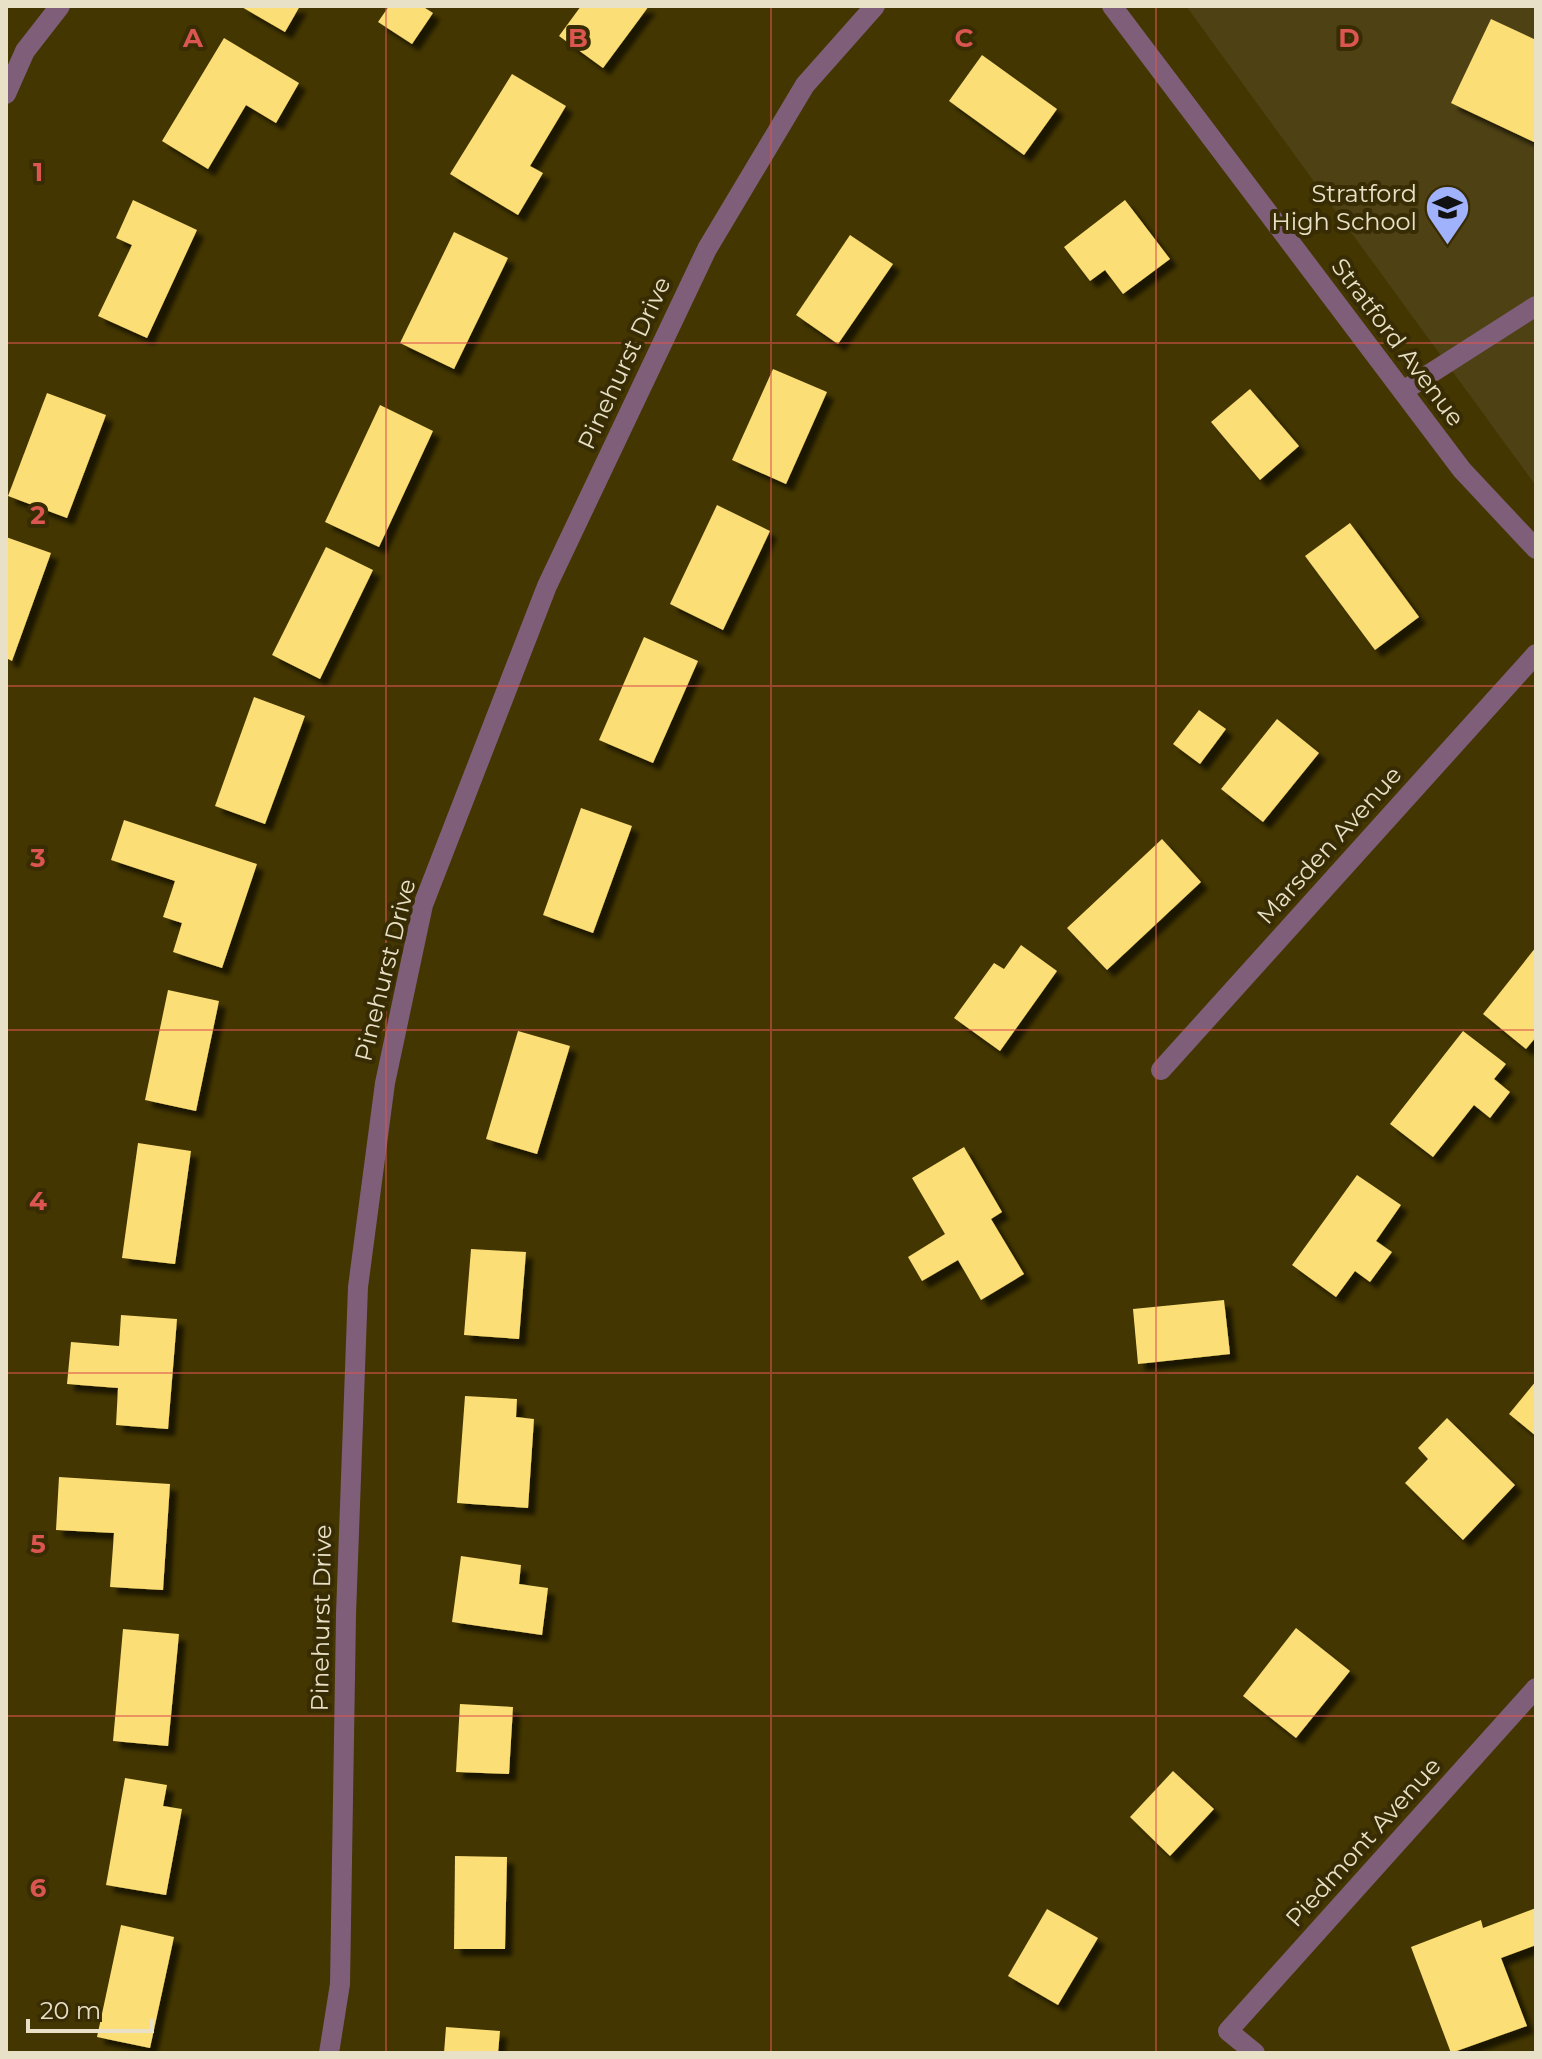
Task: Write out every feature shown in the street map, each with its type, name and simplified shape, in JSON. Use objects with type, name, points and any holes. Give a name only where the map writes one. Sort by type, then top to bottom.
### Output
[{"type":"street","points":[[6,94],[25,51],[60,6]]},
{"type":"street","name":"Pinehurst Drive","points":[[329,2053],[340,1984],[346,1614],[358,1287],[385,1083],[423,905],[547,586],[707,249],[805,85],[875,6]]},
{"type":"street","name":"Stratford Avenue","points":[[1112,6],[1462,470],[1536,549]]},
{"type":"street","points":[[1403,391],[1536,306]]},
{"type":"street","name":"Marsden Avenue","points":[[1161,1070],[1536,654]]},
{"type":"street","name":"Piedmont Avenue","points":[[1255,2053],[1228,2031],[1536,1688]]},
{"type":"shaded area","name":"Stratford High School","points":[[1186,6],[1536,6],[1536,486]]},
{"type":"building","points":[[240,6],[300,6],[285,32]]},
{"type":"building","points":[[389,6],[422,6],[433,13],[412,44],[378,22]]},
{"type":"building","points":[[581,6],[649,6],[603,68],[559,36]]},
{"type":"building","points":[[1491,19],[1536,40],[1536,143],[1451,103]]},
{"type":"building","points":[[224,38],[299,83],[276,123],[246,105],[208,169],[162,141]]},
{"type":"building","points":[[982,55],[1057,109],[1024,155],[949,101]]},
{"type":"building","points":[[512,74],[566,106],[530,166],[543,173],[518,215],[450,174]]},
{"type":"building","points":[[133,200],[197,230],[147,338],[98,316],[132,245],[116,238]]},
{"type":"building","points":[[1125,200],[1170,259],[1123,294],[1105,270],[1090,281],[1064,247]]},
{"type":"building","points":[[454,232],[508,258],[454,369],[400,343]]},
{"type":"building","points":[[850,235],[893,264],[838,344],[796,315]]},
{"type":"building","points":[[773,369],[827,392],[786,484],[732,460]]},
{"type":"building","points":[[1250,389],[1299,446],[1260,480],[1211,422]]},
{"type":"building","points":[[47,393],[106,415],[67,518],[8,496]]},
{"type":"building","points":[[380,405],[433,431],[379,547],[325,522]]},
{"type":"building","points":[[717,505],[770,531],[723,630],[670,604]]},
{"type":"building","points":[[1350,523],[1419,617],[1375,650],[1305,556]]},
{"type":"building","points":[[6,537],[51,553],[12,661],[6,658]]},
{"type":"building","points":[[326,547],[373,570],[320,679],[272,655]]},
{"type":"building","points":[[644,637],[698,661],[653,763],[599,740]]},
{"type":"building","points":[[254,697],[305,716],[265,824],[215,806]]},
{"type":"building","points":[[1199,710],[1226,729],[1200,764],[1173,744]]},
{"type":"building","points":[[1277,719],[1319,753],[1263,822],[1221,789]]},
{"type":"building","points":[[581,808],[632,826],[593,933],[543,915]]},
{"type":"building","points":[[124,820],[257,864],[222,968],[173,952],[182,923],[163,917],[175,881],[111,860]]},
{"type":"building","points":[[1162,839],[1201,882],[1107,970],[1067,928]]},
{"type":"building","points":[[1021,945],[1057,971],[1000,1051],[954,1018],[994,963],[1004,969]]},
{"type":"building","points":[[1536,947],[1536,1037],[1526,1049],[1483,1014]]},
{"type":"building","points":[[168,990],[219,1001],[196,1111],[145,1100]]},
{"type":"building","points":[[518,1031],[570,1046],[537,1154],[486,1139]]},
{"type":"building","points":[[1463,1031],[1506,1064],[1494,1079],[1510,1092],[1490,1118],[1474,1105],[1433,1157],[1390,1124]]},
{"type":"building","points":[[138,1143],[191,1151],[175,1264],[122,1258]]},
{"type":"building","points":[[964,1147],[1002,1212],[991,1219],[1024,1274],[981,1300],[958,1260],[922,1281],[908,1257],[945,1234],[912,1178]]},
{"type":"building","points":[[1357,1175],[1401,1205],[1376,1241],[1392,1252],[1370,1282],[1355,1271],[1336,1297],[1292,1265]]},
{"type":"building","points":[[471,1249],[526,1252],[519,1339],[464,1335]]},
{"type":"building","points":[[1224,1300],[1230,1354],[1138,1364],[1133,1309]]},
{"type":"building","points":[[121,1315],[177,1319],[168,1429],[116,1425],[118,1388],[67,1384],[71,1342],[119,1346]]},
{"type":"building","points":[[1536,1381],[1536,1436],[1509,1414]]},
{"type":"building","points":[[465,1396],[517,1399],[516,1417],[534,1419],[528,1508],[457,1503]]},
{"type":"building","points":[[1447,1418],[1515,1485],[1463,1540],[1405,1483],[1428,1459],[1418,1448]]},
{"type":"building","points":[[59,1477],[170,1484],[163,1590],[110,1587],[114,1533],[56,1530]]},
{"type":"building","points":[[461,1556],[521,1565],[519,1584],[548,1588],[542,1635],[452,1622]]},
{"type":"building","points":[[1296,1628],[1350,1671],[1296,1738],[1243,1696]]},
{"type":"building","points":[[123,1629],[179,1634],[168,1746],[113,1741]]},
{"type":"building","points":[[460,1704],[513,1707],[509,1774],[456,1772]]},
{"type":"building","points":[[1173,1771],[1214,1809],[1170,1856],[1130,1817]]},
{"type":"building","points":[[125,1778],[167,1785],[163,1806],[182,1809],[166,1895],[106,1885]]},
{"type":"building","points":[[455,1856],[507,1857],[505,1949],[454,1949]]},
{"type":"building","points":[[1536,1908],[1536,1945],[1501,1958],[1527,2026],[1451,2053],[1411,1947],[1481,1920],[1483,1928]]},
{"type":"building","points":[[1047,1909],[1098,1938],[1058,2005],[1008,1976]]},
{"type":"building","points":[[121,1925],[174,1937],[150,2048],[97,2037]]},
{"type":"building","points":[[446,2027],[500,2031],[498,2053],[444,2053]]},
{"type":"place","name":"Stratford High School","points":[[1448,246]]}]
